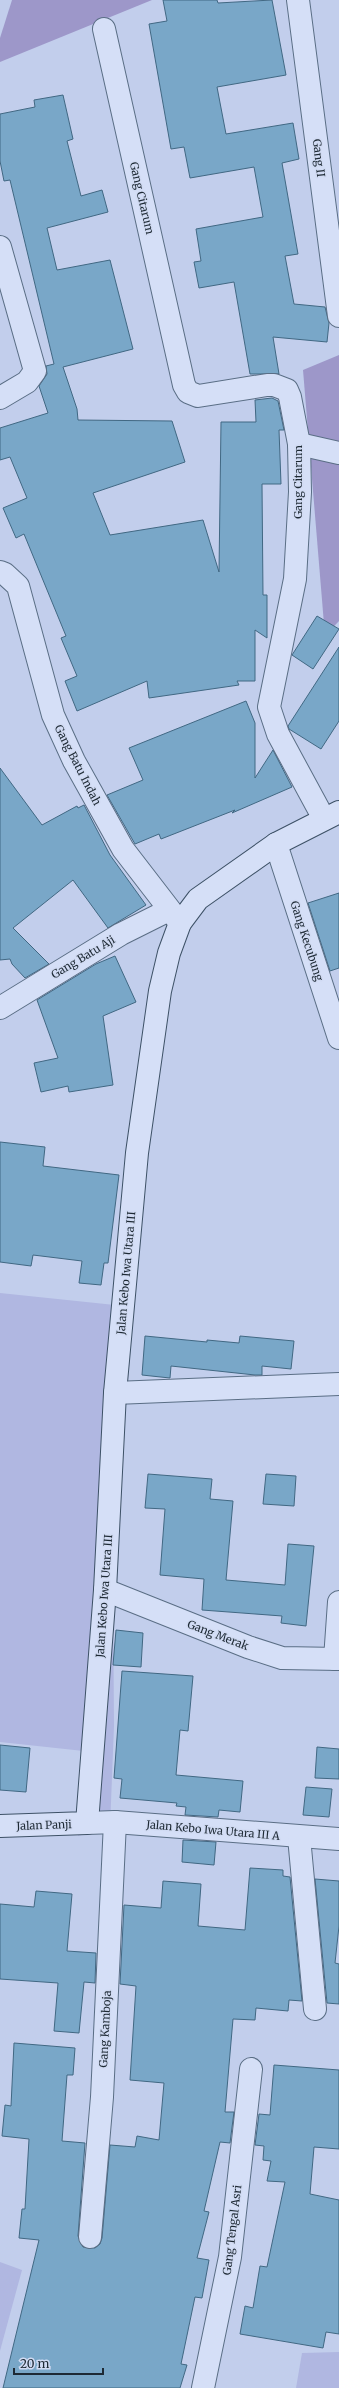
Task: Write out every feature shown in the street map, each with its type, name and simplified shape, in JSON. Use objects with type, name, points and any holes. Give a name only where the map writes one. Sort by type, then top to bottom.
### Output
[{"type":"street","name":"Gang II","points":[[298,0],[339,316]]},
{"type":"street","name":"Gang Citarum","points":[[104,29],[184,385],[188,392],[198,396],[267,385],[280,386],[287,390],[290,397],[299,444],[300,492],[295,579],[269,707],[278,734],[332,816]]},
{"type":"street","points":[[0,247],[35,371],[27,382],[0,398]]},
{"type":"street","points":[[299,444],[339,453]]},
{"type":"street","name":"Gang Batu Indah","points":[[0,572],[5,574],[18,586],[53,715],[74,761],[123,849],[174,917]]},
{"type":"street","name":"Jalan Kebo Iwa Utara III","points":[[87,1823],[105,1590],[115,1393],[137,1154],[160,991],[169,953],[174,917],[221,880],[276,844],[332,816]]},
{"type":"street","name":"Gang Kecubung","points":[[276,844],[339,1038]]},
{"type":"street","name":"Gang Batu Aji","points":[[0,1008],[121,934],[174,917]]},
{"type":"street","points":[[115,1393],[339,1384]]},
{"type":"street","name":"Gang Merak","points":[[105,1590],[241,1644],[282,1658],[337,1659],[339,1602]]},
{"type":"street","name":"Jalan Kebo Iwa Utara III A","points":[[87,1823],[115,1822],[300,1838],[339,1839]]},
{"type":"street","name":"Gang Kamboja","points":[[90,2237],[102,2097],[115,1822]]},
{"type":"street","name":"Jalan Panji","points":[[0,1826],[87,1823]]},
{"type":"street","points":[[300,1838],[315,2009]]},
{"type":"street","name":"Gang Tengal Asri","points":[[203,2388],[230,2257],[251,2070]]},
{"type":"shaded area","points":[[12,0],[152,0],[0,62],[0,38]]},
{"type":"shaded area","points":[[339,355],[339,621],[325,636],[303,370]]},
{"type":"shaded area","points":[[0,1293],[134,1307],[115,1536],[113,1589],[114,1726],[110,1828],[78,1836],[93,1752],[0,1742]]},
{"type":"shaded area","points":[[0,2262],[22,2270],[0,2351]]},
{"type":"shaded area","points":[[339,2352],[339,2388],[296,2388],[302,2353]]},
{"type":"building","points":[[163,0],[217,0],[218,3],[272,0],[286,75],[217,87],[226,134],[293,123],[299,159],[282,163],[298,254],[285,256],[294,304],[325,307],[329,323],[327,342],[273,337],[279,374],[250,374],[234,282],[199,288],[194,262],[201,261],[196,229],[263,217],[254,167],[190,178],[184,147],[171,149],[149,24],[167,21]]},
{"type":"building","points":[[63,95],[73,139],[67,141],[81,196],[102,190],[108,212],[47,228],[57,270],[110,260],[133,349],[63,367],[77,409],[78,420],[172,421],[185,462],[93,493],[110,535],[203,520],[219,572],[221,422],[256,422],[255,400],[272,398],[278,401],[284,430],[279,430],[281,484],[262,484],[263,595],[267,595],[267,638],[255,630],[255,681],[237,681],[239,685],[149,698],[147,681],[77,711],[65,681],[77,676],[61,638],[66,636],[24,534],[16,538],[3,508],[27,498],[10,457],[0,460],[0,428],[48,413],[39,386],[47,374],[46,366],[54,364],[10,180],[4,181],[0,161],[0,114],[35,107],[34,100]]},
{"type":"building","points":[[317,616],[339,629],[313,669],[292,655]]},
{"type":"building","points":[[339,647],[339,721],[321,749],[289,729],[288,726]]},
{"type":"building","points":[[246,701],[255,723],[255,778],[273,750],[292,787],[232,813],[235,810],[161,839],[159,834],[135,844],[107,795],[143,780],[129,748]]},
{"type":"building","points":[[0,768],[42,825],[77,806],[78,808],[84,805],[110,855],[146,905],[108,928],[73,880],[13,928],[49,964],[25,978],[12,964],[10,959],[0,960]]},
{"type":"building","points":[[339,893],[339,968],[330,971],[308,903]]},
{"type":"building","points":[[115,956],[136,1002],[103,1016],[113,1085],[69,1092],[68,1086],[41,1092],[34,1063],[58,1058],[37,1000],[96,964]]},
{"type":"building","points":[[0,1142],[45,1147],[43,1166],[119,1175],[108,1263],[104,1263],[101,1285],[79,1283],[82,1261],[33,1255],[31,1266],[0,1262]]},
{"type":"building","points":[[145,1336],[207,1342],[207,1340],[239,1343],[240,1336],[294,1341],[291,1369],[262,1366],[262,1375],[255,1375],[171,1366],[170,1378],[142,1375]]},
{"type":"building","points":[[148,1474],[212,1479],[210,1499],[233,1501],[226,1580],[285,1585],[288,1544],[314,1546],[306,1626],[281,1623],[282,1616],[202,1610],[204,1579],[160,1575],[165,1509],[145,1508]]},
{"type":"building","points":[[266,1474],[296,1476],[294,1506],[263,1504]]},
{"type":"building","points":[[116,1630],[143,1633],[141,1667],[113,1665]]},
{"type":"building","points":[[122,1671],[193,1676],[188,1731],[180,1730],[176,1775],[243,1781],[240,1812],[219,1810],[218,1817],[185,1815],[186,1807],[176,1806],[177,1803],[120,1798],[122,1779],[114,1778]]},
{"type":"building","points":[[0,1745],[30,1748],[26,1792],[0,1790]]},
{"type":"building","points":[[317,1747],[339,1749],[339,1779],[315,1778]]},
{"type":"building","points":[[306,1787],[332,1789],[329,1817],[303,1815]]},
{"type":"building","points":[[183,1840],[216,1842],[214,1865],[182,1862]]},
{"type":"building","points":[[250,1868],[283,1870],[283,1876],[290,1877],[302,2001],[289,2000],[288,2011],[256,2008],[255,2020],[233,2019],[225,2112],[234,2112],[230,2143],[220,2142],[204,2211],[209,2212],[197,2258],[209,2260],[202,2298],[195,2297],[181,2364],[187,2365],[180,2388],[3,2388],[39,2240],[19,2238],[22,2209],[25,2209],[29,2139],[2,2136],[5,2105],[11,2106],[14,2043],[75,2048],[73,2075],[67,2075],[62,2141],[85,2143],[78,2236],[83,2247],[95,2248],[100,2244],[102,2238],[110,2145],[135,2147],[137,2136],[159,2140],[164,2083],[130,2080],[136,1986],[120,1984],[124,1905],[161,1908],[163,1881],[201,1884],[198,1926],[245,1930]]},
{"type":"building","points":[[315,1879],[339,1881],[339,1926],[335,1963],[339,1964],[339,2004],[327,2003]]},
{"type":"building","points":[[36,1891],[72,1894],[67,1951],[96,1953],[95,1983],[84,1982],[79,2033],[54,2031],[58,1983],[0,1979],[0,1904],[34,1907]]},
{"type":"building","points":[[274,2065],[339,2070],[339,2149],[314,2147],[310,2194],[339,2200],[339,2334],[326,2332],[323,2348],[240,2334],[245,2306],[253,2308],[260,2266],[267,2267],[285,2182],[267,2181],[271,2161],[263,2160],[264,2146],[255,2145],[259,2114],[270,2115]]}]
